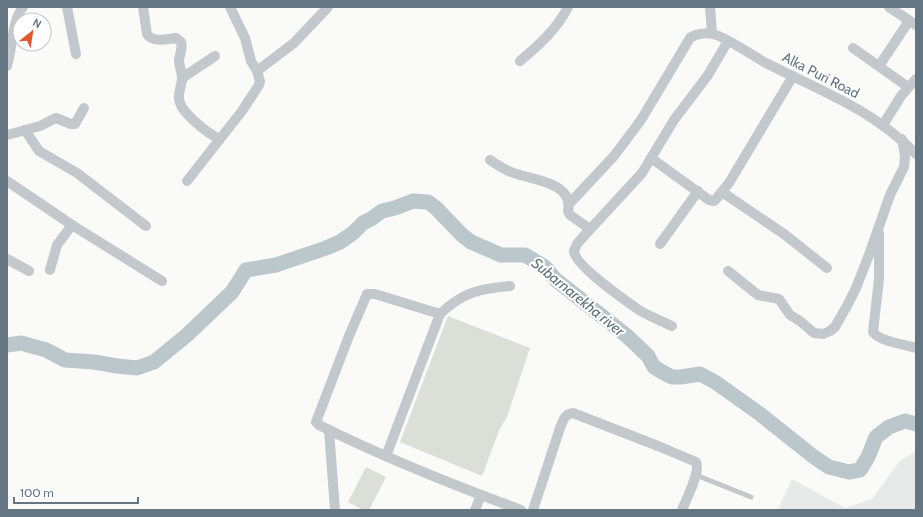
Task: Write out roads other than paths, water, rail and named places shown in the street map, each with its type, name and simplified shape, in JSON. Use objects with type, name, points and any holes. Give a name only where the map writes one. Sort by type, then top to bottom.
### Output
[{"type":"street","points":[[7,65],[16,21],[19,12],[23,7]]},
{"type":"street","points":[[67,7],[76,54]]},
{"type":"street","points":[[143,7],[147,34],[149,37],[155,40],[176,38],[182,42],[179,64],[182,78],[179,94],[181,106],[185,112],[211,134],[220,139]]},
{"type":"street","points":[[187,181],[245,107],[260,81],[257,71],[251,61],[245,38],[230,7]]},
{"type":"street","points":[[257,71],[299,38],[328,7]]},
{"type":"street","points":[[520,61],[552,31],[568,7]]},
{"type":"street","points":[[590,229],[570,214],[568,211],[570,203],[614,156],[641,120],[690,38],[692,36],[709,33],[710,7]]},
{"type":"street","points":[[879,66],[913,23],[889,7]]},
{"type":"street","name":"Alka Puri Road","points":[[709,33],[728,41],[836,97],[883,125],[902,139],[916,154]]},
{"type":"street","points":[[672,326],[638,309],[584,268],[574,255],[575,248],[590,229],[642,173],[674,120],[711,70],[728,41]]},
{"type":"street","points":[[852,48],[908,87]]},
{"type":"street","points":[[182,78],[216,56]]},
{"type":"street","points":[[651,158],[709,200],[714,201],[722,192],[793,76]]},
{"type":"street","points":[[883,125],[893,107],[916,79]]},
{"type":"street","points":[[7,135],[40,126],[56,118],[71,124],[75,124],[84,108]]},
{"type":"street","points":[[25,130],[39,151],[72,170],[146,226]]},
{"type":"street","points":[[728,271],[758,295],[779,299],[790,314],[814,333],[823,334],[830,330],[848,304],[869,255],[890,195],[904,166],[902,139]]},
{"type":"street","points":[[490,160],[510,172],[546,182],[559,188],[566,194],[570,203]]},
{"type":"street","points":[[7,181],[72,225],[162,281]]},
{"type":"street","points":[[660,244],[698,191]]},
{"type":"street","points":[[722,192],[784,234],[827,268]]},
{"type":"street","points":[[50,270],[57,245],[72,225]]},
{"type":"street","points":[[879,226],[879,279],[873,332],[883,340],[916,348]]},
{"type":"street","points":[[7,258],[28,271]]},
{"type":"street","points":[[386,456],[440,314],[451,304],[470,293],[488,288],[510,286]]},
{"type":"street","points":[[440,314],[375,294],[367,294],[317,419],[317,424],[386,456],[521,510]]},
{"type":"street","points":[[534,510],[560,428],[564,417],[569,413],[579,414],[694,461],[698,465],[696,475],[682,510]]},
{"type":"street","points":[[328,430],[336,510]]},
{"type":"street","points":[[475,510],[481,495]]},
{"type":"lane","points":[[696,475],[751,497]]},
{"type":"waterway","name":"Subarnarekha river","points":[[7,345],[21,343],[46,350],[65,360],[94,362],[137,368],[154,362],[187,335],[232,292],[246,270],[276,265],[340,242],[353,233],[363,223],[382,211],[413,201],[428,202],[471,242],[501,255],[525,255],[545,267],[556,280],[627,336],[648,356],[654,367],[672,377],[700,374],[715,382],[760,414],[814,457],[829,467],[849,472],[860,470],[868,457],[876,437],[889,427],[905,421],[916,424]]}]
